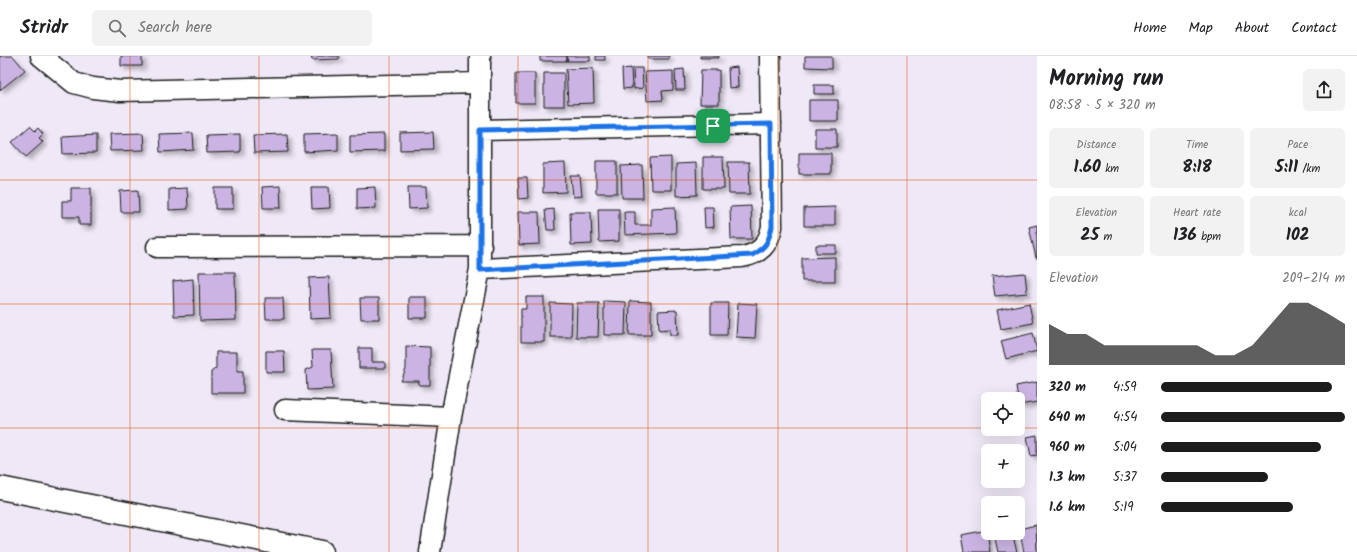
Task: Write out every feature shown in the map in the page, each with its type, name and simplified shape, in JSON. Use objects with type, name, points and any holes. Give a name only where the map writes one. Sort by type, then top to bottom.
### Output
[{"type":"street","points":[[42,56],[74,82],[93,88],[120,91],[480,82]]},
{"type":"street","points":[[430,552],[451,418],[480,270],[480,56]]},
{"type":"street","points":[[480,270],[752,255],[763,248],[769,239],[772,227],[770,56]]},
{"type":"street","points":[[480,130],[771,124]]},
{"type":"street","points":[[157,247],[481,246]]},
{"type":"street","points":[[285,410],[451,418]]},
{"type":"street","points":[[0,488],[322,552]]},
{"type":"building","points":[[0,56],[13,56],[25,70],[0,90]]},
{"type":"building","points":[[121,56],[142,56],[142,66],[121,66]]},
{"type":"building","points":[[311,56],[339,56],[339,59],[312,60]]},
{"type":"building","points":[[540,56],[567,56],[567,61],[540,61]]},
{"type":"building","points":[[567,56],[590,56],[590,61],[567,61]]},
{"type":"building","points":[[596,56],[605,56],[605,60],[596,60]]},
{"type":"building","points":[[648,56],[669,56],[669,59],[648,59]]},
{"type":"building","points":[[700,56],[719,56],[719,58],[700,58]]},
{"type":"building","points":[[805,56],[832,56],[832,68],[805,67]]},
{"type":"building","points":[[737,67],[738,87],[729,88],[728,68]]},
{"type":"building","points":[[593,68],[594,103],[568,104],[566,69]]},
{"type":"building","points":[[631,68],[632,88],[623,89],[622,69]]},
{"type":"building","points":[[633,68],[642,68],[643,88],[634,89]]},
{"type":"building","points":[[684,69],[685,90],[676,90],[675,70]]},
{"type":"building","points":[[701,70],[719,70],[719,104],[700,104]]},
{"type":"building","points":[[673,71],[673,90],[662,91],[663,100],[647,101],[645,72]]},
{"type":"building","points":[[516,73],[535,73],[535,103],[516,103]]},
{"type":"building","points":[[544,73],[564,73],[564,106],[544,106]]},
{"type":"building","points":[[814,85],[834,85],[834,94],[814,94]]},
{"type":"building","points":[[809,100],[838,100],[838,121],[809,121]]},
{"type":"building","points":[[30,126],[35,131],[38,128],[43,134],[39,138],[43,142],[26,157],[12,142]]},
{"type":"building","points":[[815,129],[837,129],[837,147],[815,147]]},
{"type":"building","points":[[433,132],[434,149],[400,150],[400,133]]},
{"type":"building","points":[[143,133],[144,150],[110,151],[109,134]]},
{"type":"building","points":[[193,133],[194,150],[160,152],[159,134]]},
{"type":"building","points":[[338,133],[338,150],[304,152],[304,134]]},
{"type":"building","points":[[240,134],[240,152],[207,153],[206,135]]},
{"type":"building","points":[[287,134],[288,152],[254,153],[253,135]]},
{"type":"building","points":[[384,134],[384,151],[350,152],[350,135]]},
{"type":"building","points":[[96,135],[96,153],[63,154],[62,137]]},
{"type":"building","points":[[799,153],[831,153],[831,174],[799,174]]},
{"type":"building","points":[[671,157],[671,190],[651,190],[650,158]]},
{"type":"building","points":[[703,157],[723,157],[724,189],[703,189]]},
{"type":"building","points":[[596,161],[617,161],[617,193],[596,193]]},
{"type":"building","points":[[728,162],[749,162],[750,194],[729,194]]},
{"type":"building","points":[[565,163],[566,192],[543,193],[543,164]]},
{"type":"building","points":[[696,163],[697,195],[676,196],[676,164]]},
{"type":"building","points":[[642,165],[643,198],[622,198],[621,166]]},
{"type":"building","points":[[571,176],[580,176],[582,196],[573,197]]},
{"type":"building","points":[[518,178],[527,178],[528,198],[519,199]]},
{"type":"building","points":[[280,186],[281,208],[263,208],[262,187]]},
{"type":"building","points":[[311,187],[329,187],[330,208],[312,209]]},
{"type":"building","points":[[375,187],[376,208],[357,209],[357,188]]},
{"type":"building","points":[[408,187],[426,187],[427,208],[409,209]]},
{"type":"building","points":[[71,188],[91,188],[91,225],[79,225],[79,217],[62,217],[62,201],[71,201]]},
{"type":"building","points":[[187,188],[188,209],[169,210],[169,189]]},
{"type":"building","points":[[215,188],[233,188],[233,209],[215,209]]},
{"type":"building","points":[[138,190],[139,212],[121,212],[120,191]]},
{"type":"building","points":[[751,206],[752,239],[731,239],[730,207]]},
{"type":"building","points":[[675,207],[676,233],[625,235],[624,212],[635,212],[635,225],[651,225],[651,208]]},
{"type":"building","points":[[704,207],[713,207],[714,227],[705,228]]},
{"type":"building","points":[[835,207],[835,226],[804,226],[804,208]]},
{"type":"building","points":[[554,209],[555,230],[547,230],[545,210]]},
{"type":"building","points":[[598,209],[619,209],[619,241],[599,242]]},
{"type":"building","points":[[518,212],[539,212],[540,244],[519,245]]},
{"type":"building","points":[[570,212],[591,212],[592,244],[571,245]]},
{"type":"building","points":[[1037,225],[1037,258],[1036,258],[1029,227]]},
{"type":"building","points":[[816,245],[836,245],[836,253],[816,253]]},
{"type":"building","points":[[835,257],[835,281],[802,281],[802,258]]},
{"type":"building","points":[[199,272],[235,272],[236,320],[200,321]]},
{"type":"building","points":[[1025,273],[1027,293],[995,296],[992,276]]},
{"type":"building","points":[[329,277],[331,318],[310,319],[309,278]]},
{"type":"building","points":[[193,279],[194,315],[174,316],[173,281]]},
{"type":"building","points":[[409,297],[427,297],[427,318],[409,318]]},
{"type":"building","points":[[526,297],[544,297],[544,342],[521,342],[521,309],[526,309]]},
{"type":"building","points":[[265,298],[283,298],[284,319],[266,319]]},
{"type":"building","points":[[360,298],[379,298],[379,319],[361,319]]},
{"type":"building","points":[[604,301],[626,302],[625,335],[604,335]]},
{"type":"building","points":[[630,301],[651,302],[651,335],[629,335]]},
{"type":"building","points":[[550,303],[572,304],[571,337],[550,337]]},
{"type":"building","points":[[577,303],[599,303],[598,337],[576,337]]},
{"type":"building","points":[[711,303],[728,303],[727,335],[711,335]]},
{"type":"building","points":[[738,303],[757,304],[755,338],[736,337]]},
{"type":"building","points":[[1029,303],[1033,323],[1001,329],[997,310]]},
{"type":"building","points":[[677,310],[678,335],[670,335],[670,329],[659,330],[658,311]]},
{"type":"building","points":[[1033,333],[1037,351],[1006,359],[1001,341]]},
{"type":"building","points":[[406,346],[430,347],[430,385],[419,385],[419,381],[401,381],[406,369]]},
{"type":"building","points":[[359,348],[372,348],[372,362],[385,362],[385,368],[359,368]]},
{"type":"building","points":[[312,350],[331,350],[333,389],[307,390],[306,370],[313,367]]},
{"type":"building","points":[[266,351],[284,351],[285,372],[266,372]]},
{"type":"building","points":[[216,352],[237,352],[237,371],[243,371],[243,393],[211,393],[211,372],[216,368]]},
{"type":"building","points":[[1037,382],[1037,402],[1025,404],[1025,392],[1017,392],[1016,386]]},
{"type":"building","points":[[1037,435],[1037,455],[1031,456],[1027,437]]},
{"type":"building","points":[[1036,525],[1037,552],[1024,552],[1021,540],[1025,540],[1025,528]]},
{"type":"building","points":[[981,531],[981,540],[988,540],[990,552],[964,552],[961,535]]},
{"type":"building","points":[[995,540],[1014,540],[1017,552],[998,552]]},
{"type":"route","points":[[771,124],[772,227],[769,239],[763,248],[752,255],[742,257],[480,270],[480,130],[713,126],[771,124]]}]
